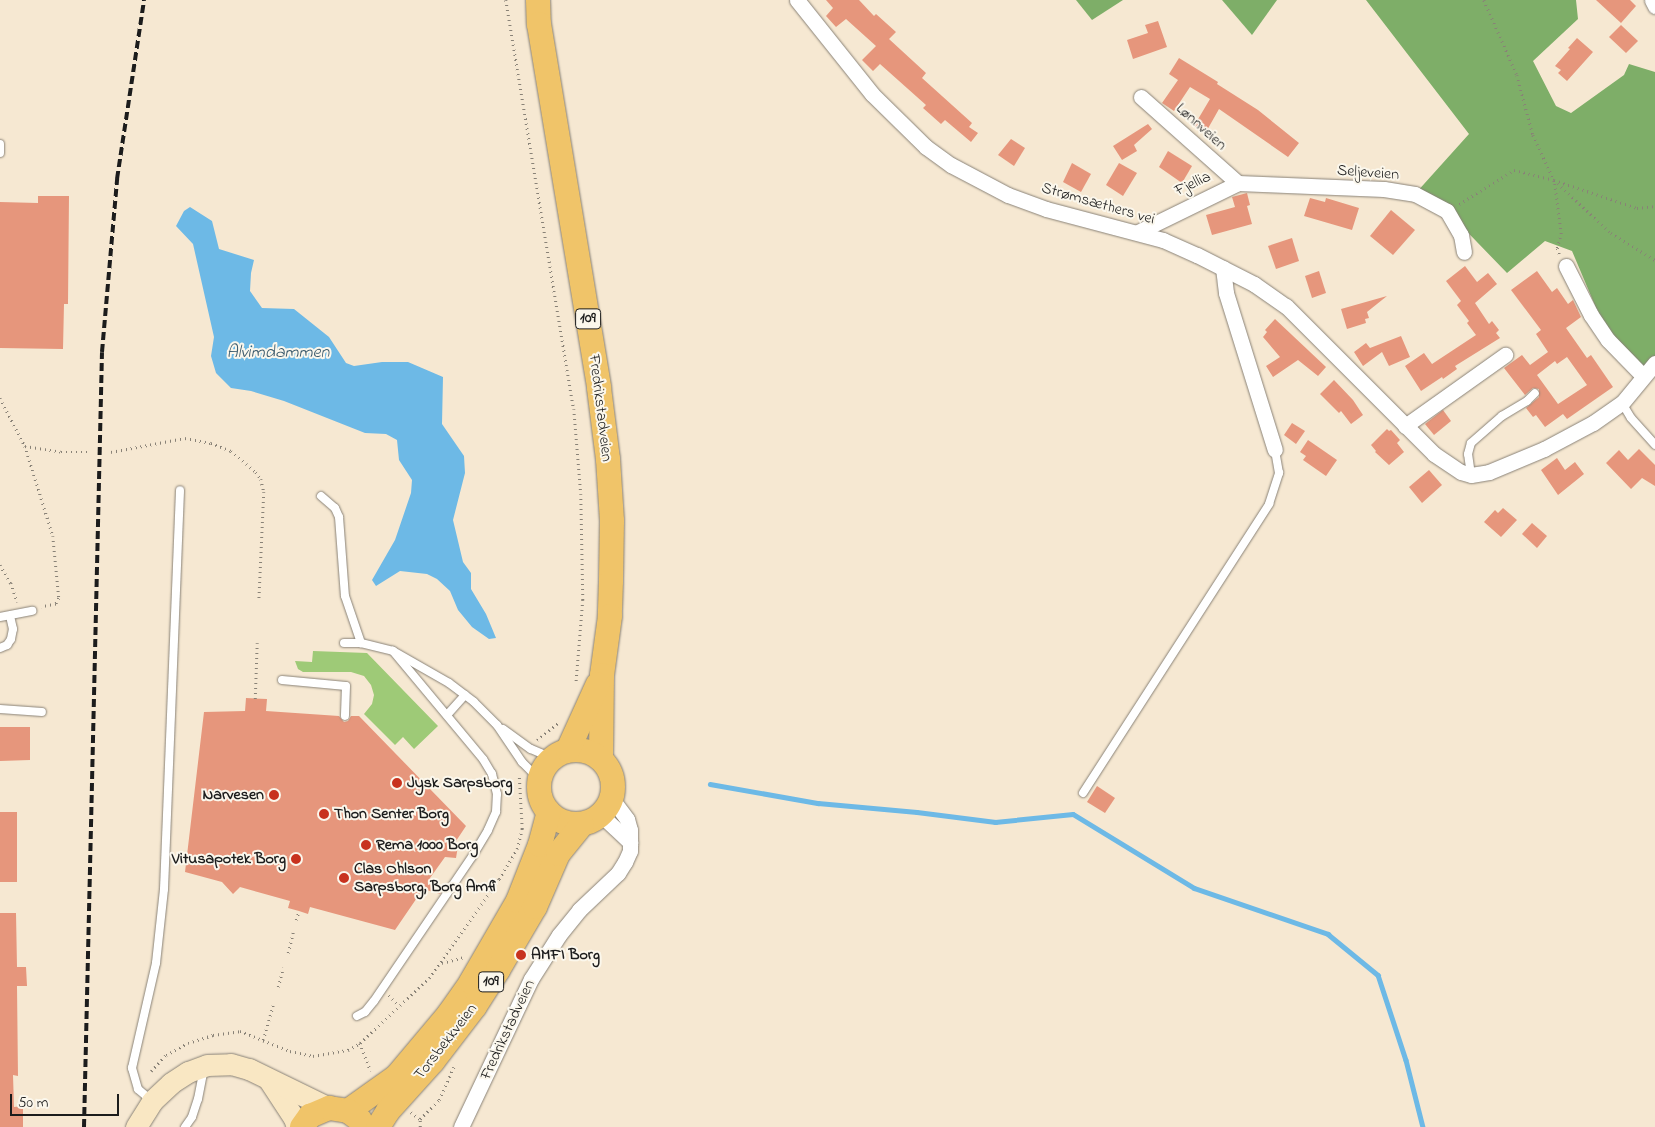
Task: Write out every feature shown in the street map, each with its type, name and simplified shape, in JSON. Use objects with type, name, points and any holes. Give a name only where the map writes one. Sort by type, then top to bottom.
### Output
[{"type":"main road","name":"Fredrikstadveien","points":[[530,0],[539,24]]},
{"type":"main road","name":"Fredrikstadveien","points":[[538,0],[539,24],[599,388],[608,459],[612,521],[611,581],[610,616],[602,675],[601,758]]},
{"type":"main road","name":"Fredrikstadveien","points":[[560,754],[602,675]]},
{"type":"main road","points":[[560,754],[585,750],[601,758]]},
{"type":"main road","name":"109","points":[[540,779],[544,767],[560,754]]},
{"type":"main road","name":"109","points":[[598,812],[612,776],[601,758]]},
{"type":"main road","points":[[540,779],[539,791],[542,803],[558,820],[570,824],[598,812]]},
{"type":"main road","name":"Torsbekkveien","points":[[338,1109],[396,1076],[427,1042],[460,998],[518,902],[540,845],[549,812]]},
{"type":"main road","name":"Torsbekkveien","points":[[378,1127],[388,1111],[433,1061],[475,1006],[530,915],[558,854],[598,812]]},
{"type":"main road","points":[[338,1109],[356,1116],[365,1127]]},
{"type":"main road","name":"109","points":[[302,1127],[310,1116],[338,1109]]},
{"type":"street","name":"Strømsæthers vei","points":[[797,0],[872,94],[906,129],[951,165],[1008,196],[1046,209],[1138,232],[1188,251],[1254,284],[1286,306],[1434,454],[1471,475]]},
{"type":"street","points":[[1652,0],[1655,6]]},
{"type":"street","name":"Lønnveien","points":[[1141,97],[1238,183]]},
{"type":"street","name":"Fjellia","points":[[1138,232],[1238,183]]},
{"type":"street","name":"Seljeveien","points":[[1238,183],[1384,189],[1415,194],[1447,211]]},
{"type":"street","points":[[1447,211],[1461,235],[1464,252]]},
{"type":"street","points":[[1566,266],[1591,315],[1608,340],[1643,376]]},
{"type":"street","points":[[1223,268],[1226,293],[1275,450]]},
{"type":"street","points":[[1405,426],[1505,355]]},
{"type":"street","points":[[1471,475],[1489,472],[1544,449],[1593,423],[1622,402],[1655,363]]},
{"type":"street","name":"Fredrikstadveien","points":[[461,1127],[531,980],[559,935],[579,910],[618,873],[630,851],[630,842],[598,812]]},
{"type":"street","points":[[142,1125],[152,1101],[171,1083],[188,1072],[205,1066],[231,1064],[250,1069],[269,1080],[338,1109]]},
{"type":"street","points":[[269,1080],[294,1118],[297,1127]]},
{"type":"lane","points":[[0,144],[0,153]]},
{"type":"lane","points":[[1471,475],[1468,454],[1472,443],[1502,416],[1527,401],[1535,393]]},
{"type":"lane","points":[[1622,402],[1631,418],[1655,445]]},
{"type":"lane","points":[[1083,793],[1268,504],[1279,473],[1275,450]]},
{"type":"lane","points":[[152,1101],[138,1089],[132,1068],[156,963],[164,889],[180,490]]},
{"type":"lane","points":[[321,496],[335,508],[340,517],[345,596],[361,643]]},
{"type":"lane","points":[[0,617],[32,611]]},
{"type":"lane","points":[[0,648],[7,645],[11,639],[13,629],[10,616]]},
{"type":"lane","points":[[344,643],[361,643],[392,652],[431,672],[465,695],[497,725],[531,749],[560,754]]},
{"type":"lane","points":[[357,1016],[365,1012],[374,1001],[456,881],[488,830],[496,812],[497,794],[492,774],[483,759],[392,652]]},
{"type":"lane","points":[[282,680],[346,686],[345,716]]},
{"type":"lane","points":[[447,715],[465,695]]},
{"type":"lane","points":[[0,709],[42,712]]},
{"type":"lane","points":[[497,725],[522,762],[540,779]]},
{"type":"lane","points":[[185,1127],[192,1117],[198,1099],[203,1083],[205,1066]]},
{"type":"path","points":[[506,0],[574,409],[581,494],[583,600],[575,690]]},
{"type":"path","points":[[1484,0],[1517,75],[1533,134],[1554,180],[1561,234],[1556,248],[1566,266]]},
{"type":"path","points":[[1447,211],[1514,170],[1554,180],[1637,208],[1655,206]]},
{"type":"path","points":[[1554,180],[1611,233],[1655,260]]},
{"type":"path","points":[[0,398],[26,446],[53,536],[59,592],[56,604],[32,611]]},
{"type":"path","points":[[111,452],[185,438],[211,443],[241,457],[261,479],[264,492],[259,601]]},
{"type":"path","points":[[26,446],[61,452],[87,452]]},
{"type":"path","points":[[0,565],[11,583],[20,614]]},
{"type":"path","points":[[255,699],[257,642]]},
{"type":"path","points":[[531,749],[538,739],[556,726],[562,719]]},
{"type":"path","points":[[151,1071],[166,1055],[188,1043],[213,1035],[240,1031],[313,1056],[348,1050],[360,1043],[429,978],[442,963],[517,849],[522,829],[518,782],[522,762]]},
{"type":"path","points":[[296,920],[299,911]]},
{"type":"path","points":[[288,952],[293,933]]},
{"type":"path","points":[[278,987],[283,968]]},
{"type":"path","points":[[263,1040],[273,1005]]},
{"type":"path","points":[[360,1043],[368,1067],[374,1076]]},
{"type":"green space","points":[[1076,0],[1123,0],[1092,20]]},
{"type":"green space","points":[[1222,0],[1277,0],[1252,35]]},
{"type":"green space","points":[[1366,0],[1576,0],[1578,19],[1533,61],[1556,106],[1571,113],[1624,75],[1629,64],[1655,72],[1655,363],[1643,376],[1602,322],[1572,251],[1545,241],[1507,273],[1447,211],[1415,194],[1469,134]]},
{"type":"green space","points":[[313,651],[367,653],[438,726],[414,749],[403,737],[395,745],[364,714],[372,704],[374,695],[371,685],[364,676],[351,672],[303,672],[298,669],[295,661],[312,662]]},
{"type":"water","name":"Alvimdammen","points":[[190,207],[212,221],[219,249],[254,260],[250,291],[262,308],[294,309],[329,337],[346,363],[354,366],[382,362],[408,362],[443,377],[442,424],[464,456],[465,473],[453,520],[463,562],[471,573],[471,589],[486,614],[496,638],[489,639],[472,627],[458,610],[450,591],[437,579],[427,574],[400,571],[376,586],[372,580],[395,540],[411,493],[412,480],[399,460],[397,440],[386,434],[365,433],[284,401],[251,391],[231,388],[216,373],[211,356],[214,337],[193,244],[176,226],[184,211]]},
{"type":"building","points":[[826,0],[859,0],[874,16],[876,14],[896,32],[889,39],[926,73],[922,78],[972,123],[969,127],[978,133],[971,142],[945,120],[941,124],[923,108],[926,105],[880,64],[873,71],[862,60],[876,46],[846,19],[836,27],[826,16],[833,8]]},
{"type":"building","points":[[1596,0],[1630,0],[1636,6],[1621,23]]},
{"type":"building","points":[[1158,21],[1167,47],[1133,59],[1127,40],[1148,33],[1145,25]]},
{"type":"building","points":[[1621,25],[1638,41],[1626,53],[1609,37]]},
{"type":"building","points":[[1577,38],[1593,52],[1567,81],[1558,73],[1561,70],[1555,66]]},
{"type":"building","points":[[1179,58],[1258,110],[1299,143],[1288,157],[1219,109],[1206,132],[1194,126],[1210,99],[1190,87],[1174,111],[1162,103],[1178,80],[1169,74]]},
{"type":"building","points":[[1148,124],[1152,129],[1134,145],[1137,151],[1122,160],[1113,146]]},
{"type":"building","points":[[1011,139],[1025,148],[1014,166],[998,155]]},
{"type":"building","points":[[1168,151],[1192,166],[1182,183],[1159,167]]},
{"type":"building","points":[[1072,163],[1091,174],[1081,192],[1063,182]]},
{"type":"building","points":[[1119,163],[1137,173],[1123,196],[1106,185]]},
{"type":"building","points":[[1247,193],[1250,205],[1247,206],[1252,224],[1212,235],[1206,215],[1235,207],[1232,197]]},
{"type":"building","points":[[38,196],[69,196],[68,304],[64,304],[63,349],[0,348],[0,202],[38,203]]},
{"type":"building","points":[[1310,198],[1325,202],[1326,198],[1359,208],[1352,230],[1304,216]]},
{"type":"building","points":[[1391,210],[1415,230],[1393,255],[1370,236]]},
{"type":"building","points":[[1292,238],[1299,261],[1276,269],[1268,246]]},
{"type":"building","points":[[1465,266],[1477,282],[1488,273],[1497,284],[1475,303],[1489,324],[1492,321],[1499,330],[1496,333],[1500,338],[1455,366],[1457,369],[1443,379],[1442,377],[1421,391],[1405,366],[1424,353],[1432,364],[1476,335],[1467,323],[1469,321],[1457,305],[1461,301],[1446,281]]},
{"type":"building","points":[[1319,271],[1326,293],[1312,298],[1305,276]]},
{"type":"building","points":[[1537,271],[1552,292],[1557,288],[1568,304],[1573,300],[1581,317],[1566,328],[1587,358],[1591,355],[1613,387],[1567,419],[1563,414],[1545,427],[1536,415],[1533,417],[1526,408],[1539,397],[1539,389],[1533,388],[1525,395],[1504,368],[1522,355],[1530,365],[1548,352],[1536,334],[1541,330],[1511,290]],"holes":[[[1567,357],[1587,385],[1558,404],[1537,375],[1555,361],[1557,364]]]},
{"type":"building","points":[[1387,296],[1367,312],[1369,318],[1365,319],[1366,323],[1347,329],[1341,309]]},
{"type":"building","points":[[1275,319],[1326,367],[1318,376],[1298,360],[1273,377],[1266,366],[1280,357],[1263,337],[1267,332],[1265,330]]},
{"type":"building","points":[[1401,336],[1410,357],[1389,366],[1382,352],[1363,366],[1354,352],[1366,343],[1370,348]]},
{"type":"building","points":[[1334,380],[1353,400],[1363,415],[1351,424],[1341,411],[1339,413],[1320,394]]},
{"type":"building","points":[[1443,410],[1451,421],[1434,435],[1425,424]]},
{"type":"building","points":[[1292,423],[1305,431],[1296,444],[1284,435]]},
{"type":"building","points":[[1387,429],[1391,430],[1400,440],[1397,443],[1404,452],[1389,465],[1375,452],[1371,445]]},
{"type":"building","points":[[1308,440],[1337,460],[1326,476],[1303,460],[1306,456],[1300,452]]},
{"type":"building","points":[[1639,449],[1655,465],[1655,486],[1642,478],[1631,489],[1606,463],[1619,450],[1628,460]]},
{"type":"building","points":[[1557,458],[1565,470],[1575,462],[1584,474],[1558,495],[1541,470]]},
{"type":"building","points":[[1429,470],[1442,485],[1422,503],[1409,487]]},
{"type":"building","points":[[1503,508],[1517,520],[1501,537],[1484,522],[1495,510],[1498,513]]},
{"type":"building","points":[[1532,523],[1547,536],[1537,548],[1522,534]]},
{"type":"building","name":"Thon Senter Borg","points":[[246,698],[267,699],[266,711],[339,716],[344,722],[348,721],[351,716],[359,716],[466,826],[456,841],[458,846],[456,858],[445,857],[430,878],[442,891],[440,894],[423,889],[395,930],[310,907],[308,914],[288,908],[290,901],[240,887],[233,894],[222,882],[185,872],[204,712],[245,711]]},
{"type":"building","points":[[0,727],[30,727],[30,760],[0,761]]},
{"type":"building","points":[[1097,786],[1115,798],[1105,813],[1087,802]]},
{"type":"building","points":[[0,812],[17,812],[17,882],[0,882]]},
{"type":"building","points":[[0,913],[16,913],[17,967],[26,967],[27,986],[17,986],[18,1076],[13,1075],[14,1107],[23,1106],[23,1127],[0,1127]]},
{"type":"waterway","points":[[710,784],[818,803],[917,812],[995,822],[1073,814],[1194,888],[1328,934],[1378,975],[1406,1060],[1423,1127]]},
{"type":"railway","points":[[84,1127],[102,352],[117,179],[144,0]]},
{"type":"place","name":"Jysk Sarpsborg","points":[[397,783]]},
{"type":"place","name":"Narvesen","points":[[274,795]]},
{"type":"place","name":"Thon Senter Borg","points":[[324,814]]},
{"type":"place","name":"Rema 1000 Borg","points":[[366,845]]},
{"type":"place","name":"Vitusapotek Borg","points":[[296,859]]},
{"type":"place","name":"Clas Ohlson Sarpsborg, Borg Amfi","points":[[344,878]]},
{"type":"place","name":"AMFI Borg","points":[[521,955]]}]
